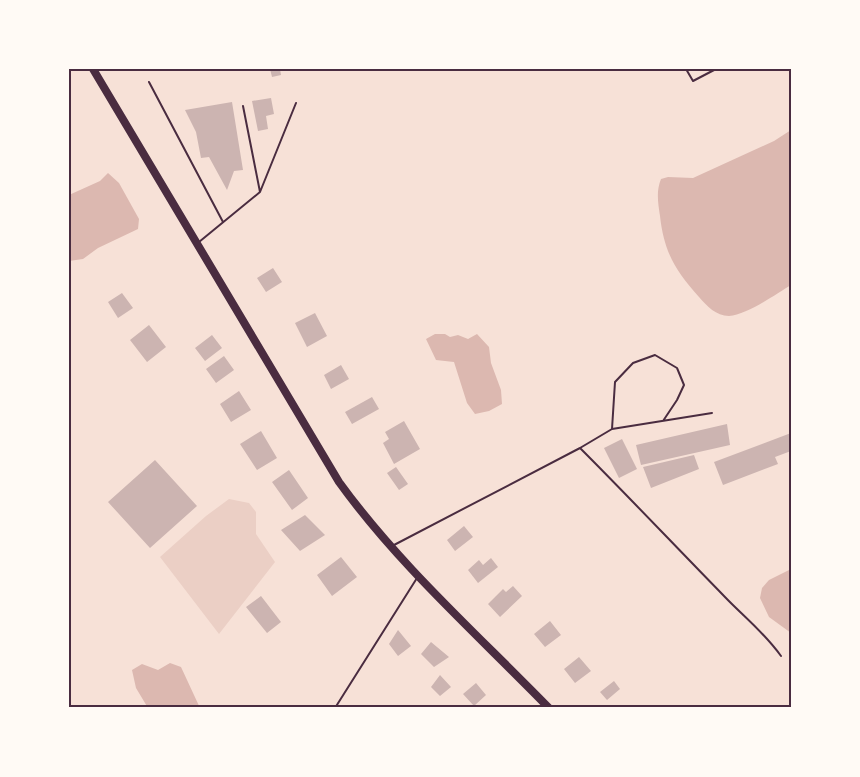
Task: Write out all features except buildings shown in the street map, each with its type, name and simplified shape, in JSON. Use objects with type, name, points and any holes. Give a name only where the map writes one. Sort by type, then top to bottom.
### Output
[{"type":"main road","points":[[93,69],[331,469],[362,513],[419,576],[549,708]]},
{"type":"lane","points":[[686,69],[693,81],[716,69]]},
{"type":"lane","points":[[149,82],[223,222]]},
{"type":"lane","points":[[197,244],[260,192],[296,103]]},
{"type":"lane","points":[[243,106],[260,192]]},
{"type":"lane","points":[[612,429],[615,382],[633,363],[655,355],[678,368],[684,385],[663,421]]},
{"type":"lane","points":[[391,546],[580,448],[612,429],[712,413]]},
{"type":"lane","points":[[580,448],[725,598],[767,636],[781,656]]},
{"type":"lane","points":[[335,708],[419,576]]},
{"type":"shaded area","points":[[791,130],[791,285],[744,312],[729,316],[720,314],[709,307],[691,287],[672,260],[664,240],[658,202],[658,188],[661,179],[693,178],[774,141]]},
{"type":"shaded area","points":[[108,173],[119,183],[139,219],[138,229],[98,248],[83,259],[69,261],[69,195],[100,181]]},
{"type":"shaded area","points":[[435,334],[445,334],[450,337],[458,335],[468,339],[477,334],[489,347],[491,363],[501,390],[502,404],[489,411],[475,414],[467,403],[454,362],[436,360],[426,339]]},
{"type":"shaded area","points":[[229,499],[249,503],[256,512],[256,534],[275,562],[219,634],[160,557]]},
{"type":"shaded area","points":[[791,569],[791,633],[769,617],[760,598],[762,588],[769,580]]},
{"type":"shaded area","points":[[170,663],[181,667],[200,708],[148,708],[136,688],[132,670],[142,664],[158,670]]}]
